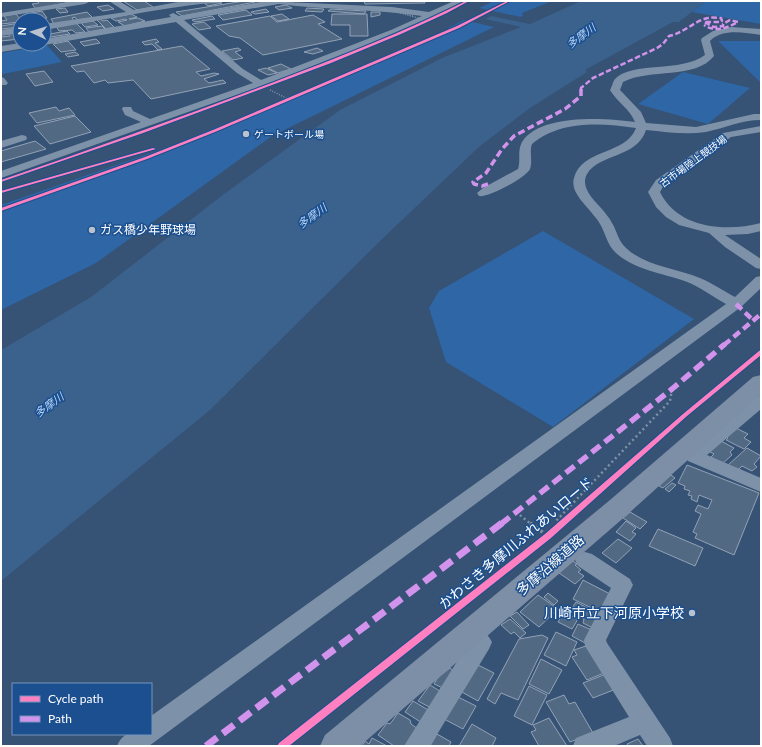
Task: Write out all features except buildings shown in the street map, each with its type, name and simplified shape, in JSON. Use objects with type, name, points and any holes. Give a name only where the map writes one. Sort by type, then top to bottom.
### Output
[{"type":"main road","name":"多摩沿線道路","points":[[336,746],[619,507],[761,382]]},
{"type":"street","points":[[113,1],[132,12]]},
{"type":"street","points":[[52,26],[208,1]]},
{"type":"street","points":[[277,1],[314,6],[353,4],[392,9],[430,18]]},
{"type":"street","points":[[52,41],[280,1]]},
{"type":"street","points":[[1,175],[151,123],[264,87],[342,53],[430,18],[460,1]]},
{"type":"street","points":[[1,15],[87,5],[95,14],[106,18],[123,28]]},
{"type":"street","points":[[161,8],[179,19],[240,71],[264,87]]},
{"type":"street","points":[[736,304],[696,281],[645,265],[621,251],[614,243],[606,223],[580,190],[578,182],[587,167],[602,157],[632,143],[641,134],[642,126],[637,113],[617,94],[616,86],[619,80],[639,72],[688,66],[703,62],[710,56],[705,40],[712,34],[735,30],[761,32]]},
{"type":"street","points":[[1,33],[12,31]]},
{"type":"street","points":[[1,49],[12,47]]},
{"type":"street","points":[[127,109],[129,113],[151,123]]},
{"type":"street","points":[[483,192],[518,176],[523,171],[525,166],[524,152],[528,143],[545,132],[572,124],[597,122],[674,130],[700,129],[713,127],[734,119],[761,116]]},
{"type":"street","name":"古市場陸上競技場","points":[[761,129],[726,135],[660,183],[654,192],[656,201],[671,216],[683,222],[713,230],[743,231],[761,227]]},
{"type":"street","points":[[1,145],[22,138]]},
{"type":"street","points":[[713,230],[720,239],[745,253],[761,265]]},
{"type":"street","points":[[152,729],[736,304],[761,280]]},
{"type":"street","points":[[761,400],[694,457],[761,485]]},
{"type":"street","points":[[585,560],[623,585],[595,640],[596,646],[661,746]]},
{"type":"street","points":[[416,746],[481,642],[471,633]]},
{"type":"street","points":[[585,746],[645,722]]},
{"type":"street","points":[[129,746],[145,735]]},
{"type":"path","points":[[413,16],[397,12],[430,18]]},
{"type":"path","points":[[417,26],[430,18]]},
{"type":"path","points":[[264,87],[276,82]]},
{"type":"path","points":[[264,87],[289,98]]},
{"type":"path","points":[[277,100],[289,98]]},
{"type":"path","points":[[560,526],[556,521],[670,401],[672,389]]},
{"type":"path","points":[[516,512],[548,536]]},
{"type":"shaded area","points":[[494,1],[552,1],[522,13],[523,15],[521,17],[479,8]]},
{"type":"shaded area","points":[[706,1],[761,1],[761,24],[692,12]]},
{"type":"shaded area","points":[[464,20],[494,27],[272,136],[96,263],[1,310],[1,205],[168,147],[328,82],[449,30],[448,28]]},
{"type":"shaded area","points":[[718,41],[761,41],[761,83]]},
{"type":"shaded area","points":[[12,51],[52,52],[52,51],[62,62],[3,74],[1,72],[1,53]]},
{"type":"shaded area","points":[[683,72],[750,88],[708,124],[638,104]]},
{"type":"shaded area","points":[[543,231],[694,319],[553,427],[446,362],[429,308],[439,291]]},
{"type":"water","name":"多摩川","points":[[581,1],[706,1],[679,22],[673,22],[585,70],[587,72],[530,108],[480,146],[379,242],[210,410],[1,581],[1,350],[91,297],[224,194],[340,110],[442,58],[521,27],[485,19],[491,16],[530,24]]},
{"type":"marked path","points":[[488,184],[482,186],[474,184],[473,182],[486,173],[509,140],[522,130],[565,109],[581,96],[581,88],[593,78],[657,48],[663,44],[669,36],[680,34],[684,30],[707,18],[721,18],[722,21],[720,22],[704,22],[714,27],[723,26],[723,24],[730,20],[738,22],[726,28],[716,30],[708,28],[704,25]]},
{"type":"marked path","points":[[736,304],[753,320]]},
{"type":"marked path","points":[[206,746],[516,512],[672,389],[761,314]]},
{"type":"cycle path","points":[[1,181],[212,107],[329,62],[400,33],[468,1]]},
{"type":"cycle path","points":[[1,210],[146,158],[214,131],[458,27],[509,1]]},
{"type":"cycle path","points":[[1,192],[154,149]]},
{"type":"cycle path","name":"かわさき多摩川ふれあいロード","points":[[282,746],[548,536],[685,415],[761,352]]},
{"type":"place","name":"ゲートボール場","points":[[246,134]]},
{"type":"place","name":"ガス橋少年野球場","points":[[92,230]]},
{"type":"place","name":"川崎市立下河原小学校","points":[[692,613]]}]
